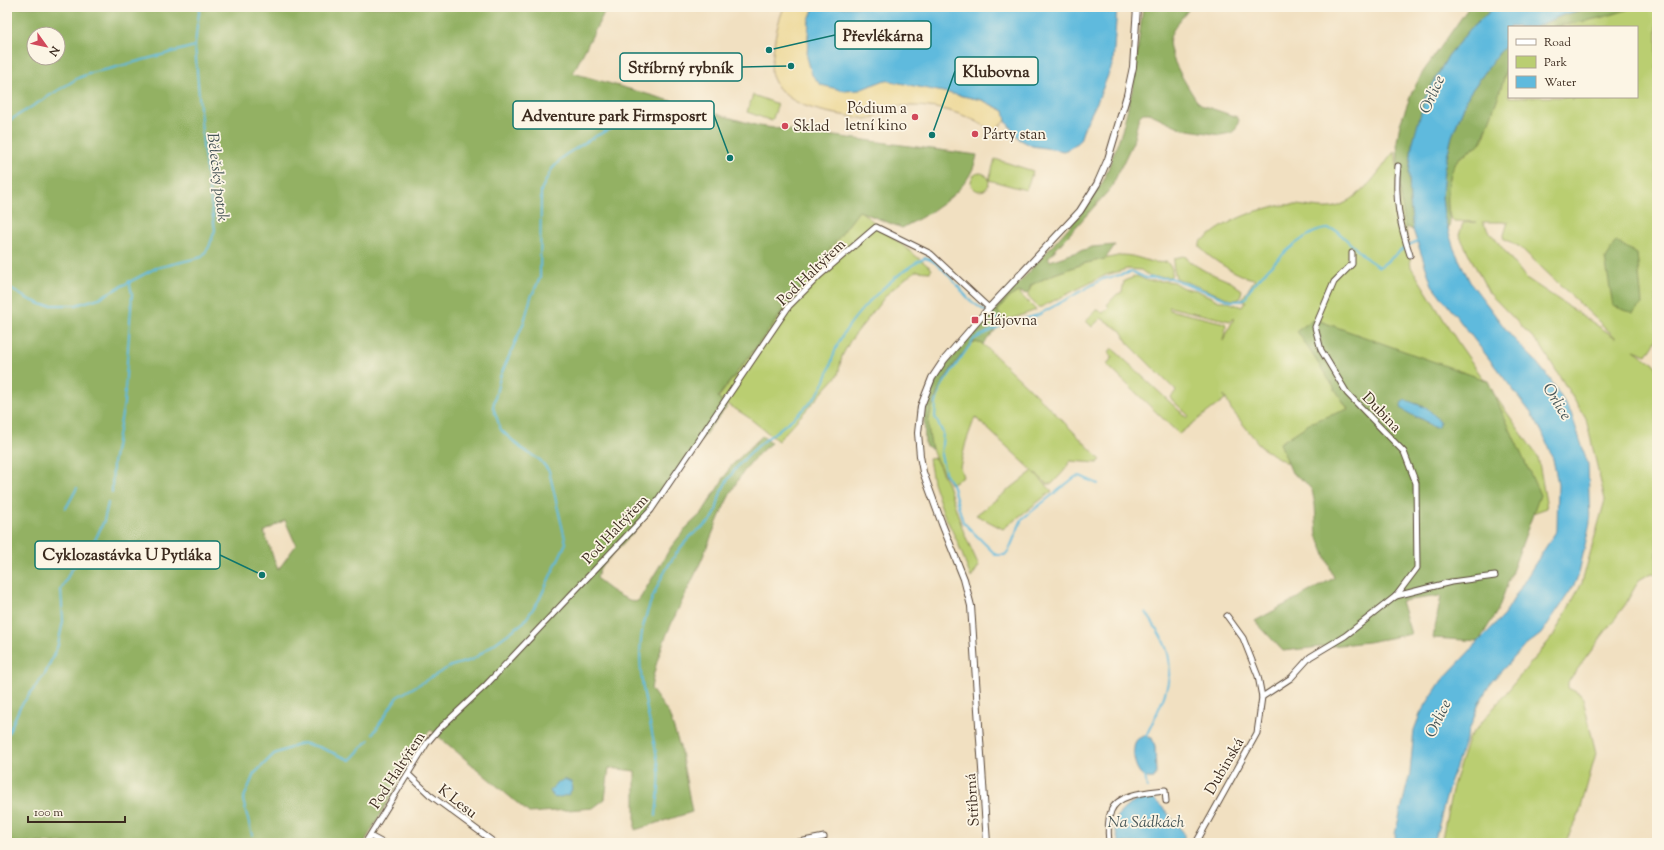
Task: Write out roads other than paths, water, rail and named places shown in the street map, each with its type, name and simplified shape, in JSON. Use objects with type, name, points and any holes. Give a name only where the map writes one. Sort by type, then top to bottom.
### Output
[{"type":"street","name":"Stříbrná","points":[[987,843],[971,606],[964,579],[923,472],[918,433],[921,406],[932,378],[944,360],[989,308],[1080,211],[1097,184],[1108,159],[1127,95],[1133,67],[1137,7]]},
{"type":"street","points":[[1398,166],[1396,198],[1400,223],[1410,255]]},
{"type":"street","name":"Pod Haltýřem","points":[[365,843],[427,743],[438,730],[486,685],[585,578],[651,510],[789,306],[820,275],[876,227],[931,254],[989,308]]},
{"type":"street","name":"Dubina","points":[[1262,697],[1291,678],[1310,658],[1345,636],[1396,596],[1417,568],[1416,483],[1404,452],[1347,393],[1321,350],[1315,327],[1334,282],[1352,264],[1352,253]]},
{"type":"street","name":"Dubina","points":[[1396,596],[1458,581],[1495,576]]},
{"type":"street","name":"Dubinská","points":[[1196,843],[1257,733],[1262,697],[1258,676],[1243,638],[1227,616]]},
{"type":"street","name":"K Lesu","points":[[408,774],[430,795],[495,843]]},
{"type":"street","points":[[1109,843],[1108,833],[1111,810],[1119,801],[1139,792],[1165,790],[1166,801]]},
{"type":"street","points":[[370,836],[382,843]]},
{"type":"street","points":[[794,843],[824,837]]},
{"type":"water","points":[[814,7],[986,7],[995,9],[1006,7],[1117,7],[1113,63],[1080,140],[1072,147],[1064,151],[1032,146],[1019,139],[1006,121],[1004,111],[982,100],[885,80],[859,90],[845,91],[821,85],[812,75],[807,57],[809,20]]},
{"type":"water","name":"Orlice","points":[[1495,7],[1592,7],[1563,15],[1537,26],[1508,26],[1508,44],[1499,53],[1469,94],[1452,136],[1444,169],[1442,196],[1444,216],[1454,249],[1470,282],[1511,336],[1533,358],[1550,379],[1571,413],[1588,464],[1590,523],[1578,577],[1573,587],[1541,634],[1524,647],[1492,681],[1479,703],[1450,783],[1434,843],[1396,843],[1395,834],[1410,773],[1414,730],[1421,712],[1442,680],[1504,615],[1557,530],[1558,484],[1553,459],[1542,432],[1531,413],[1432,285],[1413,230],[1409,174],[1412,145],[1425,98],[1448,56],[1470,29]]},
{"type":"water","points":[[1406,400],[1427,408],[1440,421],[1438,427],[1433,427],[1424,420],[1402,409],[1402,402]]},
{"type":"water","points":[[1144,736],[1152,738],[1155,746],[1156,774],[1154,778],[1143,776],[1136,766],[1134,759],[1134,746],[1136,741]]},
{"type":"water","points":[[564,779],[571,782],[573,788],[568,795],[555,798],[550,791]]},
{"type":"water","name":"Na Sádkách","points":[[1152,797],[1184,833],[1184,843],[1119,843],[1116,824],[1119,814],[1135,802]]},
{"type":"waterway","name":"Bělečský potok","points":[[7,287],[28,299],[43,305],[76,305],[99,298],[156,268],[202,257],[209,247],[215,230],[203,146],[195,46],[200,7]]},
{"type":"waterway","points":[[7,122],[78,78],[94,72],[195,46]]},
{"type":"waterway","points":[[373,734],[397,697],[451,666],[472,660],[524,622],[539,600],[566,543],[549,471],[540,460],[522,449],[501,430],[493,407],[500,377],[524,322],[531,297],[540,278],[541,190],[552,169],[565,155],[596,136],[625,122],[643,117],[702,114]]},
{"type":"waterway","points":[[1098,484],[1080,476],[1075,477],[1022,519],[1009,550],[1005,555],[996,555],[963,522],[952,484],[946,476],[941,455],[943,433],[935,417],[936,403],[941,387],[974,339],[1005,324],[1038,315],[1103,279],[1133,272],[1146,278],[1171,278],[1231,301],[1239,301],[1246,298],[1249,290],[1289,249],[1302,239],[1315,232],[1326,229],[1337,231],[1367,259],[1379,267],[1402,249],[1418,241]]},
{"type":"waterway","points":[[656,816],[659,769],[642,680],[640,662],[643,627],[650,603],[661,578],[683,545],[691,536],[712,519],[724,485],[730,476],[748,455],[802,411],[818,393],[825,381],[838,344],[853,320],[888,284],[925,258],[932,260],[944,270],[971,301],[1005,324]]},
{"type":"waterway","points":[[112,492],[113,463],[124,403],[132,294],[129,281]]},
{"type":"waterway","points":[[66,508],[77,488]]},
{"type":"waterway","points":[[7,736],[20,707],[45,674],[58,645],[63,621],[61,590],[70,572],[96,538],[104,521],[108,503]]},
{"type":"waterway","points":[[1145,738],[1163,700],[1170,669],[1166,647],[1146,612]]},
{"type":"waterway","points":[[252,835],[243,800],[254,774],[274,754],[303,743],[319,747],[350,760],[369,740]]},
{"type":"waterway","points":[[1145,775],[1147,788]]},
{"type":"place","name":"Převlékárna","points":[[769,50]]},
{"type":"place","name":"Stříbrný rybník","points":[[791,66]]},
{"type":"place","name":"Pódium a letní kino","points":[[915,117]]},
{"type":"place","name":"Sklad","points":[[785,126]]},
{"type":"place","name":"Párty stan","points":[[975,134]]},
{"type":"place","name":"Klubovna","points":[[932,135]]},
{"type":"place","name":"Adventure park Firmsposrt","points":[[730,158]]},
{"type":"place","name":"Hájovna","points":[[975,320]]},
{"type":"place","name":"Cyklozastávka U Pytláka","points":[[262,575]]}]
